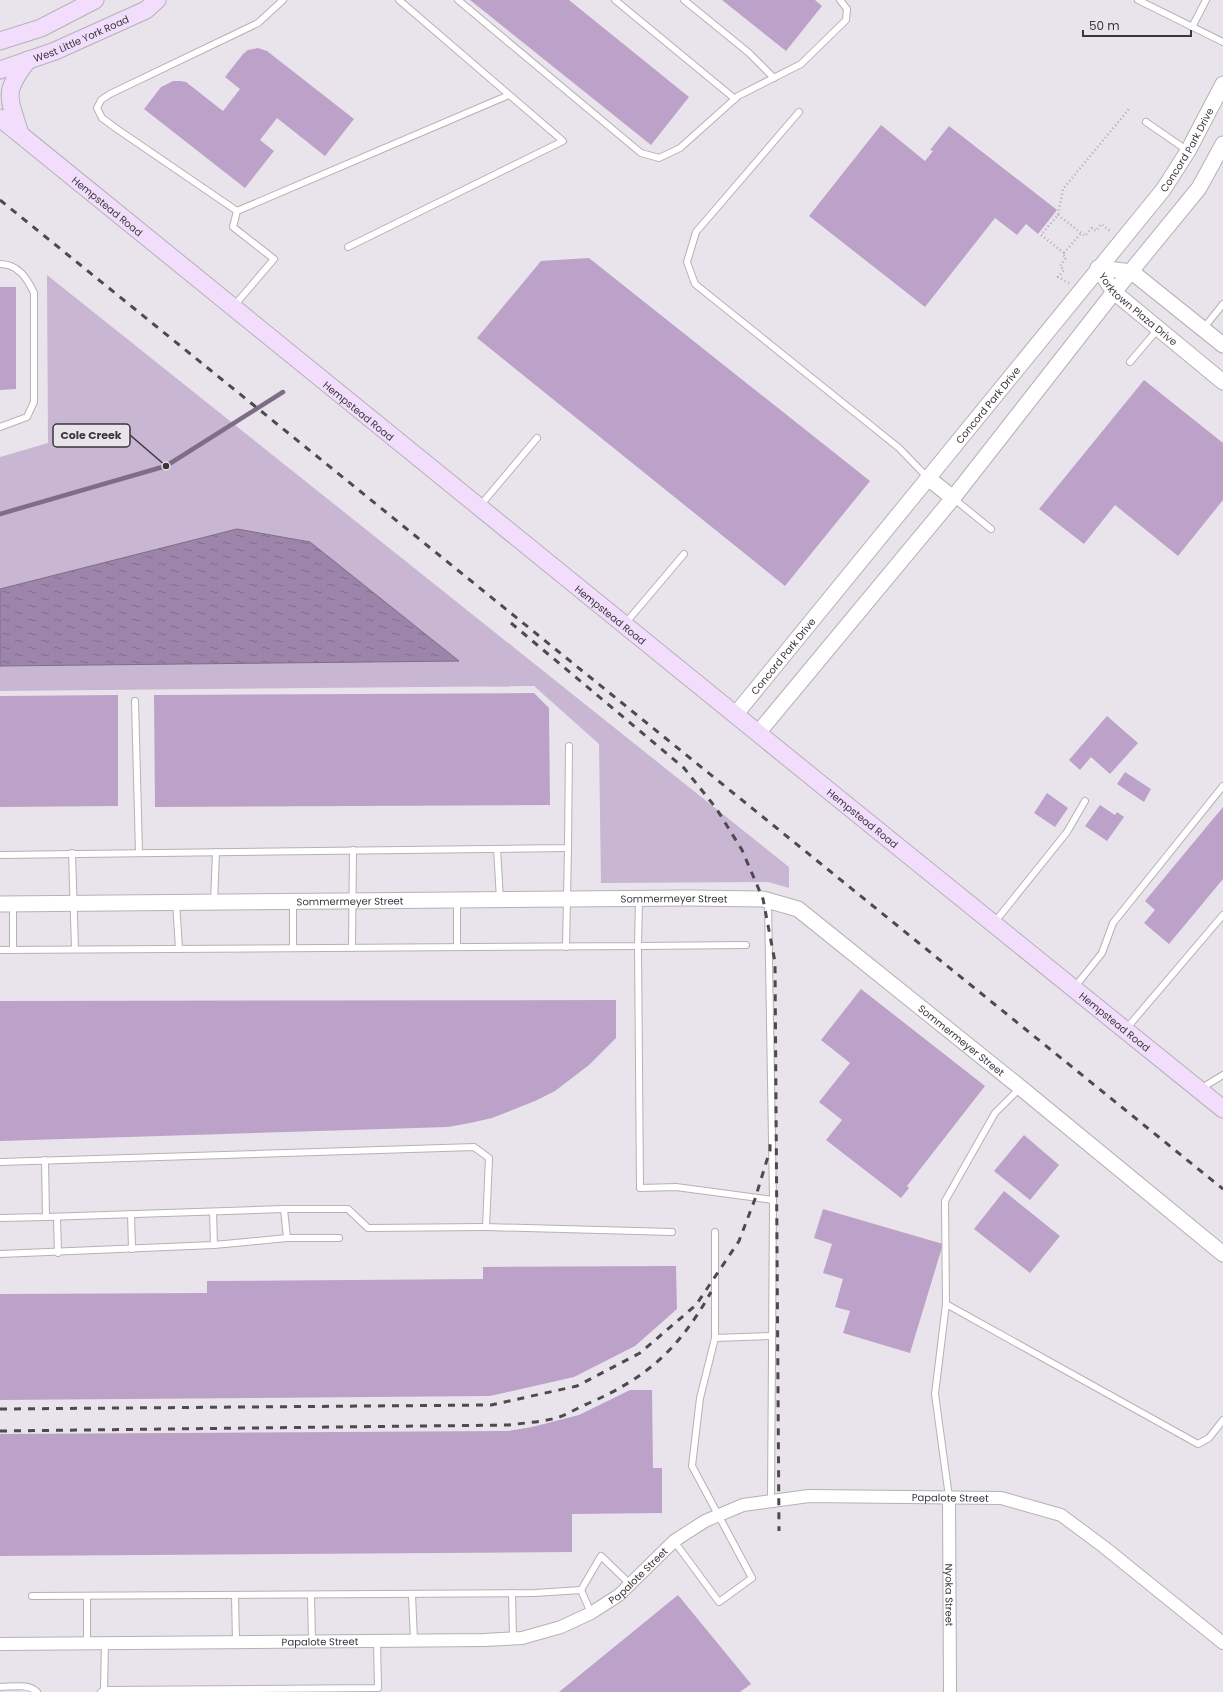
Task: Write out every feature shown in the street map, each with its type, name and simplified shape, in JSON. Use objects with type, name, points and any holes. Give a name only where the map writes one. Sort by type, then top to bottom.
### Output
[{"type":"main road","points":[[0,41],[41,28],[95,0]]},
{"type":"main road","name":"West Little York Road","points":[[0,70],[55,51],[146,10],[157,0]]},
{"type":"main road","points":[[20,134],[10,99],[11,86],[14,78],[28,60]]},
{"type":"main road","name":"Hempstead Road","points":[[0,118],[232,308],[479,507],[623,626],[758,733],[1223,1109]]},
{"type":"street","name":"Concord Park Drive","points":[[735,715],[1163,190],[1188,151],[1223,84]]},
{"type":"street","points":[[758,733],[953,498],[1114,292],[1132,272],[1199,188],[1223,144]]},
{"type":"street","name":"Yorktown Plaza Drive","points":[[1098,268],[1132,272]]},
{"type":"street","name":"Yorktown Plaza Drive","points":[[1098,268],[1114,292],[1223,382]]},
{"type":"street","points":[[1132,272],[1223,345]]},
{"type":"street","points":[[928,478],[953,498]]},
{"type":"street","name":"Sommermeyer Street","points":[[6,904],[762,898],[798,909],[1021,1088],[1223,1254]]},
{"type":"street","name":"Papalote Street","points":[[0,1644],[414,1641],[522,1638],[561,1627],[591,1613],[619,1595],[674,1541],[705,1522],[742,1505],[809,1496],[1001,1498],[1061,1515],[1104,1547],[1223,1643]]},
{"type":"street","name":"Nyoka Street","points":[[949,1497],[950,1692]]},
{"type":"lane","points":[[237,211],[102,118],[97,108],[101,100],[110,94],[258,23],[283,0]]},
{"type":"lane","points":[[348,247],[563,141],[400,0]]},
{"type":"lane","points":[[458,0],[641,153],[659,158],[680,148],[735,99],[801,64],[846,20],[847,9],[840,0]]},
{"type":"lane","points":[[615,0],[735,99]]},
{"type":"lane","points":[[684,0],[749,53],[774,78]]},
{"type":"lane","points":[[1138,0],[1223,42]]},
{"type":"lane","points":[[1192,27],[1206,0]]},
{"type":"lane","points":[[237,211],[509,95]]},
{"type":"lane","points":[[799,112],[696,232],[687,262],[695,284],[899,448],[928,478]]},
{"type":"lane","points":[[1146,122],[1188,151]]},
{"type":"lane","points":[[232,308],[274,259],[233,227],[237,211]]},
{"type":"lane","points":[[0,264],[7,264],[27,277],[34,293],[34,402],[27,417],[0,427]]},
{"type":"lane","points":[[1203,329],[1223,304]]},
{"type":"lane","points":[[1130,362],[1158,329]]},
{"type":"lane","points":[[479,507],[537,438]]},
{"type":"lane","points":[[953,498],[991,529]]},
{"type":"lane","points":[[623,626],[684,554]]},
{"type":"lane","points":[[136,701],[139,852]]},
{"type":"lane","points":[[566,946],[568,899],[569,746]]},
{"type":"lane","points":[[1074,989],[1102,953],[1113,923],[1223,786]]},
{"type":"lane","points":[[993,924],[1067,832],[1085,801]]},
{"type":"lane","points":[[0,855],[139,852],[568,848]]},
{"type":"lane","points":[[496,849],[500,900]]},
{"type":"lane","points":[[352,948],[353,850]]},
{"type":"lane","points":[[214,902],[216,852]]},
{"type":"lane","points":[[72,853],[75,949]]},
{"type":"lane","points":[[639,898],[640,1188],[676,1187],[773,1200]]},
{"type":"lane","points":[[457,900],[457,947]]},
{"type":"lane","points":[[768,900],[773,1200],[771,1502]]},
{"type":"lane","points":[[293,901],[293,948]]},
{"type":"lane","points":[[176,902],[179,949]]},
{"type":"lane","points":[[6,904],[13,950]]},
{"type":"lane","points":[[1125,1030],[1223,915]]},
{"type":"lane","points":[[0,950],[746,945]]},
{"type":"lane","points":[[1199,1090],[1223,1075]]},
{"type":"lane","points":[[949,1497],[935,1394],[946,1304],[945,1201],[995,1113],[1021,1088]]},
{"type":"lane","points":[[0,1162],[474,1147],[489,1158],[486,1227]]},
{"type":"lane","points":[[44,1160],[46,1217]]},
{"type":"lane","points":[[0,1218],[284,1209],[348,1209],[368,1228],[486,1227],[672,1232]]},
{"type":"lane","points":[[284,1209],[287,1238]]},
{"type":"lane","points":[[213,1212],[214,1245]]},
{"type":"lane","points":[[131,1214],[132,1249]]},
{"type":"lane","points":[[57,1217],[58,1253]]},
{"type":"lane","points":[[674,1541],[719,1602],[752,1578],[692,1466],[700,1398],[716,1338],[715,1232]]},
{"type":"lane","points":[[0,1254],[58,1253],[214,1245],[287,1238],[339,1238]]},
{"type":"lane","points":[[946,1304],[1198,1444],[1209,1438],[1223,1420]]},
{"type":"lane","points":[[716,1338],[772,1336]]},
{"type":"lane","points":[[581,1590],[601,1556],[630,1584]]},
{"type":"lane","points":[[32,1596],[512,1593],[581,1590]]},
{"type":"lane","points":[[581,1590],[591,1613]]},
{"type":"lane","points":[[512,1593],[513,1638]]},
{"type":"lane","points":[[311,1594],[312,1641]]},
{"type":"lane","points":[[412,1594],[414,1641]]},
{"type":"lane","points":[[234,1595],[236,1642]]},
{"type":"lane","points":[[87,1596],[87,1643]]},
{"type":"lane","points":[[105,1643],[103,1691],[378,1690],[378,1641]]},
{"type":"lane","points":[[0,1687],[26,1686],[31,1687],[37,1692]]},
{"type":"path","points":[[1073,278],[1068,284],[1058,276],[1064,270],[1060,266],[1066,258],[1063,255],[1064,253],[1041,235],[1058,215],[1063,189],[1129,109]]},
{"type":"path","points":[[1058,215],[1085,236],[1092,228],[1096,231],[1101,224],[1111,232],[1106,238]]},
{"type":"path","points":[[1064,253],[1081,233]]},
{"type":"shaded area","points":[[47,275],[789,867],[789,888],[768,882],[601,883],[599,744],[534,686],[0,691],[0,457],[48,443]]},
{"type":"water","points":[[237,529],[310,542],[459,661],[0,666],[0,589]]},
{"type":"building","points":[[470,0],[569,0],[689,97],[651,145]]},
{"type":"building","points":[[722,0],[815,0],[822,6],[786,51]]},
{"type":"building","points":[[258,48],[267,51],[354,119],[325,156],[277,118],[260,140],[274,151],[245,188],[144,109],[161,87],[173,81],[180,81],[186,82],[223,111],[240,89],[225,77],[243,54],[248,50]]},
{"type":"building","points":[[881,125],[925,161],[933,151],[930,150],[949,126],[1057,210],[1038,234],[1026,224],[1017,235],[995,218],[925,307],[809,216]]},
{"type":"building","points":[[589,258],[870,481],[785,586],[477,338],[541,261]]},
{"type":"building","points":[[0,287],[16,287],[16,389],[0,390]]},
{"type":"building","points":[[1144,380],[1223,443],[1223,500],[1178,556],[1115,505],[1084,544],[1039,509]]},
{"type":"building","points":[[534,693],[549,708],[550,805],[155,807],[154,695]]},
{"type":"building","points":[[118,695],[118,806],[0,807],[0,696]]},
{"type":"building","points":[[1107,716],[1138,743],[1110,774],[1091,757],[1080,770],[1069,760]]},
{"type":"building","points":[[1125,772],[1151,789],[1144,802],[1117,784]]},
{"type":"building","points":[[1047,793],[1068,808],[1055,827],[1034,813]]},
{"type":"building","points":[[1100,805],[1115,815],[1117,812],[1124,817],[1107,841],[1085,826]]},
{"type":"building","points":[[1223,807],[1223,879],[1169,944],[1144,923],[1155,910],[1145,901]]},
{"type":"building","points":[[861,989],[985,1086],[907,1186],[909,1188],[901,1198],[826,1140],[842,1120],[819,1102],[850,1063],[821,1040]]},
{"type":"building","points":[[616,1000],[616,1038],[589,1065],[555,1091],[535,1101],[492,1118],[448,1127],[0,1141],[0,1001]]},
{"type":"building","points":[[1024,1135],[1059,1165],[1030,1200],[994,1171]]},
{"type":"building","points":[[1004,1191],[1060,1236],[1030,1273],[974,1229]]},
{"type":"building","points":[[823,1209],[943,1244],[910,1353],[843,1333],[850,1311],[835,1307],[843,1279],[823,1273],[832,1244],[814,1238]]},
{"type":"building","points":[[676,1266],[677,1309],[635,1346],[574,1377],[490,1396],[0,1400],[0,1294],[207,1293],[207,1281],[483,1279],[483,1267]]},
{"type":"building","points":[[630,1390],[652,1390],[653,1468],[662,1468],[662,1513],[572,1514],[572,1552],[0,1556],[0,1434],[508,1431],[532,1427],[579,1415]]},
{"type":"building","points":[[678,1595],[751,1684],[740,1692],[559,1692]]},
{"type":"waterway","points":[[0,514],[166,466],[283,392]]},
{"type":"railway","points":[[0,200],[1223,1189]]},
{"type":"railway","points":[[511,623],[684,768],[716,808],[742,850],[763,899],[775,962],[779,1531]]},
{"type":"railway","points":[[0,1409],[491,1405],[577,1386],[640,1353],[696,1305],[739,1241],[755,1199],[770,1150],[770,1142]]},
{"type":"railway","points":[[0,1431],[508,1425],[556,1418],[627,1384],[660,1360],[687,1330],[711,1292]]},
{"type":"place","name":"Cole Creek","points":[[166,466]]}]
